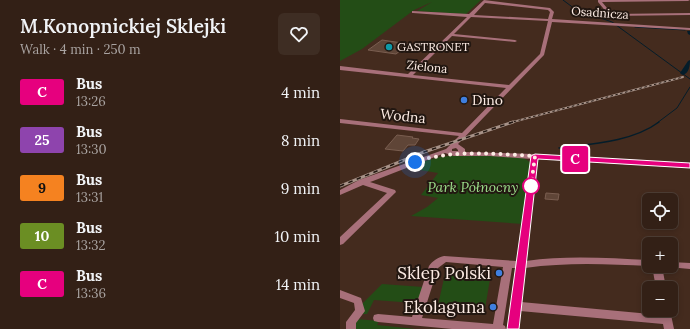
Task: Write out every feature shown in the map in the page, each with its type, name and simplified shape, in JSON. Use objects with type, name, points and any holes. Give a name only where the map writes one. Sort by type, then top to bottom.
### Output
[{"type":"street","points":[[611,15],[599,1],[688,0]]},
{"type":"street","points":[[410,76],[485,1],[549,9],[552,12],[543,52],[450,150]]},
{"type":"street","name":"Osadnicza","points":[[412,12],[690,29]]},
{"type":"street","points":[[611,15],[690,14]]},
{"type":"street","points":[[611,15],[608,15],[621,25]]},
{"type":"street","points":[[451,35],[515,41]]},
{"type":"street","name":"Zielona","points":[[341,68],[510,87]]},
{"type":"street","name":"Wodna","points":[[340,121],[464,135]]},
{"type":"street","points":[[460,150],[464,135]]},
{"type":"street","points":[[340,193],[362,182],[450,150],[490,154],[690,166]]},
{"type":"street","points":[[513,329],[535,156]]},
{"type":"street","points":[[340,242],[392,192],[362,182]]},
{"type":"street","points":[[416,321],[434,266],[438,262],[448,258],[522,265],[549,261],[583,260],[642,264]]},
{"type":"street","points":[[496,328],[508,264]]},
{"type":"street","points":[[678,265],[690,266]]},
{"type":"street","points":[[340,294],[358,301],[360,311],[351,322],[351,329]]},
{"type":"street","points":[[516,306],[667,320]]},
{"type":"street","points":[[378,318],[501,329]]},
{"type":"green space","points":[[340,0],[481,0],[466,14],[417,11],[432,2],[414,10],[362,49],[340,61]]},
{"type":"green space","name":"Park Północny","points":[[470,154],[524,158],[531,163],[523,224],[411,216],[427,207],[438,198],[421,195],[438,173],[420,170],[425,161],[440,157]]},
{"type":"green space","points":[[445,274],[490,279],[485,309],[438,305]]},
{"type":"green space","points":[[382,284],[423,287],[414,314],[412,314],[415,303],[374,300],[367,314],[360,314],[361,305]]},
{"type":"green space","points":[[357,319],[379,321],[377,325],[416,329],[353,329]]},
{"type":"building","name":"GASTRONET","points":[[382,40],[409,44],[396,54],[368,50]]},
{"type":"building","points":[[397,135],[419,139],[415,145],[408,145],[403,151],[385,149]]},
{"type":"building","points":[[546,193],[559,194],[558,200],[545,199]]},
{"type":"waterway","points":[[563,0],[575,9],[612,22],[690,79]]},
{"type":"waterway","points":[[635,27],[685,30]]},
{"type":"waterway","points":[[683,73],[690,62]]},
{"type":"waterway","points":[[657,123],[677,108],[690,87]]},
{"type":"waterway","points":[[559,148],[624,138],[648,129],[659,122]]},
{"type":"railway","points":[[509,123],[683,77]]},
{"type":"railway","points":[[340,186],[424,152],[513,122]]},
{"type":"bus line","name":"C","points":[[513,329],[535,156],[690,165]]},
{"type":"place","name":"GASTRONET","points":[[389,47]]},
{"type":"place","name":"Dino","points":[[464,100]]},
{"type":"place","name":"Sklep Polski","points":[[499,273]]},
{"type":"place","name":"Ekolaguna","points":[[493,307]]},
{"type":"route","points":[[415,162],[442,155],[464,153],[535,156],[531,186]]}]
